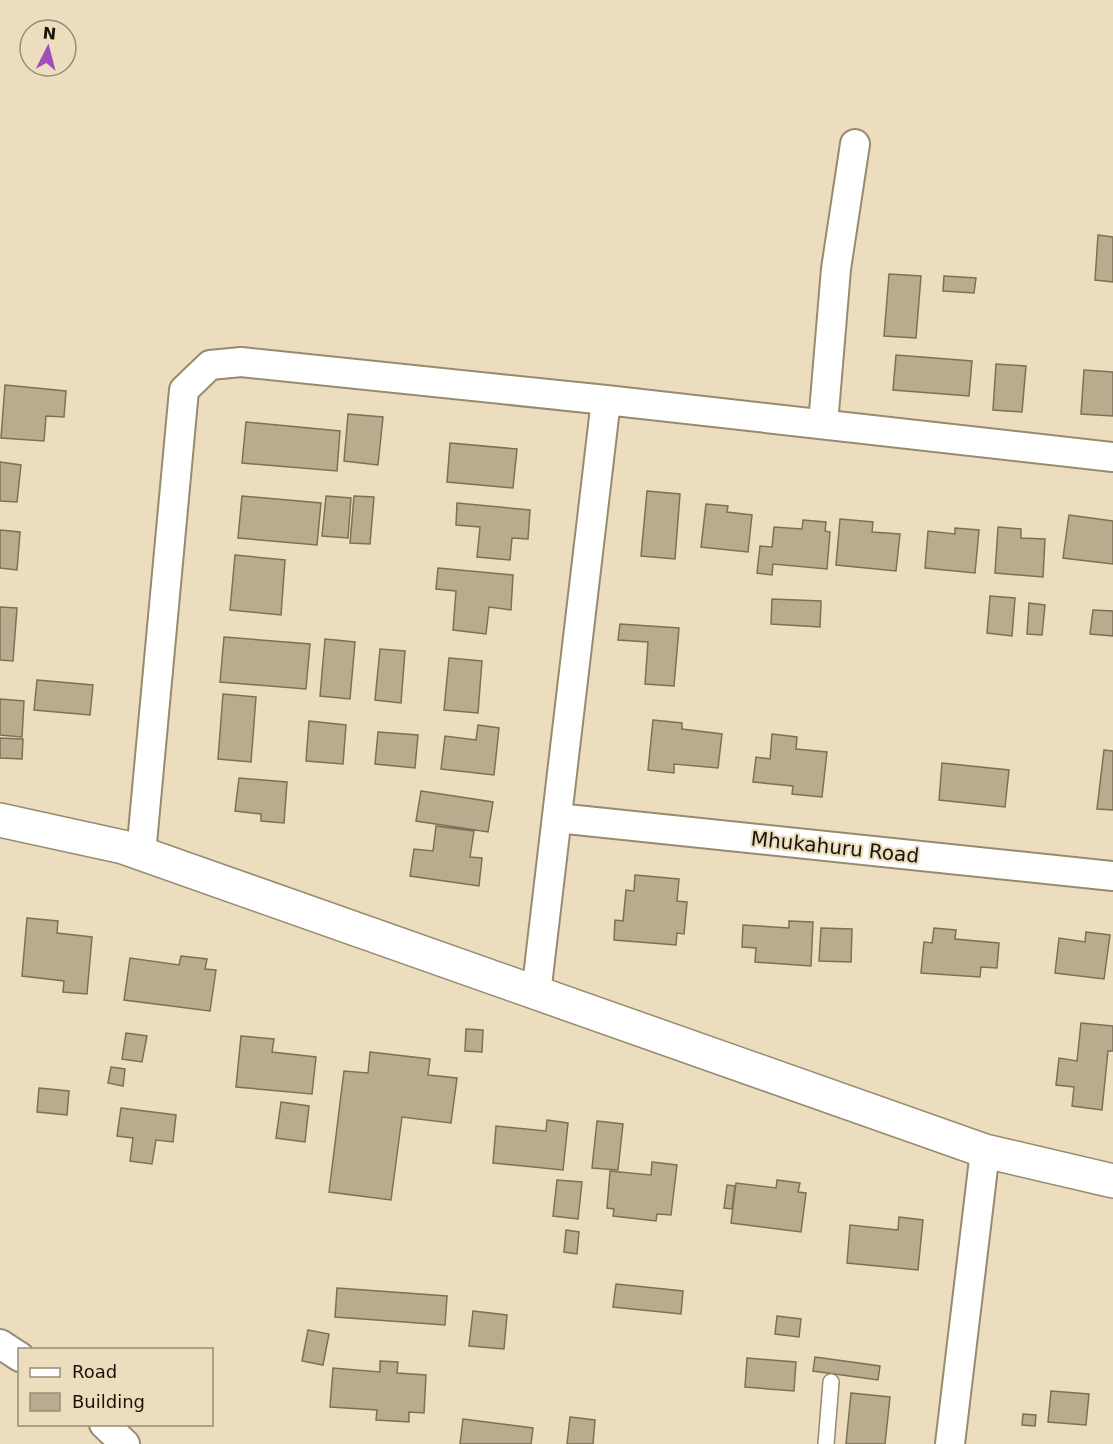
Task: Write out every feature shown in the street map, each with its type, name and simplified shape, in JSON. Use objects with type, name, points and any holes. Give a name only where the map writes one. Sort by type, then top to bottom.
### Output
[{"type":"street","points":[[823,424],[836,269],[855,144]]},
{"type":"street","points":[[141,854],[184,390],[210,365],[241,362],[1113,457]]},
{"type":"street","points":[[536,994],[606,400]]},
{"type":"street","name":"Mhukahuru Road","points":[[558,818],[1113,876]]},
{"type":"street","points":[[0,820],[123,847],[985,1151],[1113,1181]]},
{"type":"street","points":[[950,1444],[985,1151]]},
{"type":"street","points":[[0,1344],[18,1356]]},
{"type":"street","points":[[105,1426],[124,1444]]},
{"type":"lane","points":[[826,1444],[831,1382]]},
{"type":"building","points":[[1098,235],[1113,237],[1113,282],[1095,280]]},
{"type":"building","points":[[889,274],[921,276],[916,338],[884,336]]},
{"type":"building","points":[[944,276],[976,278],[974,293],[943,291]]},
{"type":"building","points":[[896,355],[972,361],[969,396],[893,390]]},
{"type":"building","points":[[996,364],[1026,366],[1022,412],[993,410]]},
{"type":"building","points":[[1084,370],[1113,372],[1113,416],[1081,414]]},
{"type":"building","points":[[5,385],[66,391],[64,417],[46,416],[44,441],[1,438]]},
{"type":"building","points":[[348,414],[383,417],[378,465],[344,461]]},
{"type":"building","points":[[246,422],[340,431],[337,471],[242,463]]},
{"type":"building","points":[[450,443],[517,449],[513,488],[447,482]]},
{"type":"building","points":[[0,462],[21,465],[17,502],[0,501]]},
{"type":"building","points":[[647,491],[680,494],[675,559],[641,556]]},
{"type":"building","points":[[242,496],[321,503],[317,545],[238,538]]},
{"type":"building","points":[[326,496],[351,498],[348,538],[322,536]]},
{"type":"building","points":[[354,496],[374,497],[370,544],[350,543]]},
{"type":"building","points":[[457,503],[530,510],[528,539],[512,538],[510,560],[477,557],[480,527],[456,525]]},
{"type":"building","points":[[706,504],[728,506],[727,512],[752,515],[748,552],[701,547]]},
{"type":"building","points":[[1069,515],[1113,521],[1113,564],[1063,558]]},
{"type":"building","points":[[840,519],[873,522],[872,532],[900,534],[896,571],[836,565]]},
{"type":"building","points":[[803,520],[826,522],[825,531],[830,532],[827,569],[773,564],[772,575],[757,573],[760,546],[772,547],[774,527],[802,529]]},
{"type":"building","points":[[998,527],[1021,529],[1021,538],[1045,539],[1043,577],[995,573]]},
{"type":"building","points":[[955,528],[979,530],[975,573],[925,568],[928,531],[955,534]]},
{"type":"building","points":[[0,530],[20,532],[17,570],[0,568]]},
{"type":"building","points":[[235,555],[285,560],[281,615],[230,610]]},
{"type":"building","points":[[438,568],[513,575],[511,610],[489,607],[486,634],[453,630],[456,591],[436,589]]},
{"type":"building","points":[[990,596],[1015,598],[1012,636],[987,633]]},
{"type":"building","points":[[772,599],[821,601],[820,627],[771,624]]},
{"type":"building","points":[[1029,603],[1045,605],[1042,635],[1027,634]]},
{"type":"building","points":[[0,607],[17,608],[13,661],[0,660]]},
{"type":"building","points":[[1093,610],[1113,611],[1113,636],[1090,634]]},
{"type":"building","points":[[620,624],[679,628],[674,686],[645,684],[648,642],[618,640]]},
{"type":"building","points":[[224,637],[310,644],[306,689],[220,682]]},
{"type":"building","points":[[325,639],[355,642],[350,699],[320,696]]},
{"type":"building","points":[[380,649],[405,651],[401,703],[375,700]]},
{"type":"building","points":[[449,658],[482,661],[478,713],[444,710]]},
{"type":"building","points":[[37,680],[93,685],[90,715],[34,710]]},
{"type":"building","points":[[223,694],[256,697],[251,762],[218,759]]},
{"type":"building","points":[[0,699],[24,701],[22,737],[0,735]]},
{"type":"building","points":[[653,720],[682,723],[682,729],[722,734],[718,768],[674,764],[674,773],[648,770]]},
{"type":"building","points":[[309,721],[346,725],[343,764],[306,761]]},
{"type":"building","points":[[478,725],[499,728],[494,775],[441,769],[445,736],[476,740]]},
{"type":"building","points":[[378,732],[418,735],[415,768],[375,764]]},
{"type":"building","points":[[772,734],[797,737],[796,749],[827,752],[822,797],[792,794],[793,786],[753,782],[756,757],[770,759]]},
{"type":"building","points":[[0,738],[23,739],[22,759],[0,758]]},
{"type":"building","points":[[1104,750],[1113,751],[1113,810],[1097,809]]},
{"type":"building","points":[[942,763],[1009,770],[1005,807],[939,800]]},
{"type":"building","points":[[239,778],[287,782],[284,823],[261,821],[261,814],[235,811]]},
{"type":"building","points":[[421,791],[493,802],[488,832],[416,821]]},
{"type":"building","points":[[436,826],[474,831],[470,857],[482,858],[479,886],[410,876],[414,849],[433,851]]},
{"type":"building","points":[[635,875],[679,879],[677,901],[687,902],[684,934],[677,933],[676,945],[614,940],[615,920],[623,921],[626,890],[634,891]]},
{"type":"building","points":[[27,918],[58,921],[57,933],[92,937],[87,994],[63,992],[64,981],[22,976]]},
{"type":"building","points":[[789,921],[813,922],[811,966],[755,962],[756,948],[742,947],[743,925],[789,928]]},
{"type":"building","points":[[821,928],[852,929],[851,962],[819,961]]},
{"type":"building","points":[[934,928],[956,930],[955,939],[999,943],[997,968],[981,967],[980,977],[921,973],[924,942],[932,943]]},
{"type":"building","points":[[1086,932],[1110,935],[1104,979],[1055,973],[1059,938],[1085,942]]},
{"type":"building","points":[[181,956],[207,959],[205,969],[216,970],[210,1011],[124,1000],[130,958],[179,965]]},
{"type":"building","points":[[1081,1023],[1113,1026],[1113,1051],[1108,1051],[1102,1110],[1072,1106],[1074,1087],[1056,1085],[1059,1058],[1077,1061]]},
{"type":"building","points":[[466,1029],[483,1030],[482,1052],[465,1051]]},
{"type":"building","points":[[126,1033],[147,1036],[142,1062],[122,1059]]},
{"type":"building","points":[[241,1036],[274,1039],[272,1052],[316,1057],[312,1094],[236,1087]]},
{"type":"building","points":[[370,1052],[430,1059],[428,1075],[457,1078],[451,1123],[402,1117],[391,1200],[329,1192],[344,1071],[368,1073]]},
{"type":"building","points":[[111,1067],[125,1069],[123,1086],[108,1083]]},
{"type":"building","points":[[39,1088],[69,1091],[67,1115],[37,1112]]},
{"type":"building","points":[[281,1102],[309,1106],[305,1142],[276,1138]]},
{"type":"building","points":[[121,1108],[176,1115],[173,1142],[156,1140],[152,1164],[130,1161],[133,1138],[117,1136]]},
{"type":"building","points":[[547,1120],[568,1123],[563,1170],[493,1163],[496,1126],[546,1131]]},
{"type":"building","points":[[597,1121],[623,1124],[618,1170],[592,1168]]},
{"type":"building","points":[[652,1162],[677,1165],[671,1215],[657,1214],[656,1221],[613,1216],[614,1209],[607,1208],[610,1171],[651,1175]]},
{"type":"building","points":[[557,1180],[582,1182],[578,1219],[553,1216]]},
{"type":"building","points":[[777,1180],[800,1183],[798,1192],[806,1193],[801,1232],[731,1223],[736,1183],[776,1188]]},
{"type":"building","points":[[727,1185],[735,1186],[732,1209],[724,1208]]},
{"type":"building","points":[[899,1217],[923,1220],[918,1270],[847,1263],[850,1225],[898,1230]]},
{"type":"building","points":[[566,1230],[579,1232],[577,1254],[564,1252]]},
{"type":"building","points":[[616,1284],[683,1291],[681,1314],[613,1307]]},
{"type":"building","points":[[337,1288],[447,1296],[445,1325],[335,1317]]},
{"type":"building","points":[[473,1311],[507,1315],[504,1349],[469,1346]]},
{"type":"building","points":[[777,1316],[801,1319],[799,1337],[775,1334]]},
{"type":"building","points":[[308,1330],[329,1334],[323,1365],[302,1361]]},
{"type":"building","points":[[815,1357],[880,1366],[878,1380],[813,1371]]},
{"type":"building","points":[[747,1358],[796,1362],[794,1391],[745,1387]]},
{"type":"building","points":[[380,1361],[398,1362],[397,1373],[426,1375],[424,1413],[409,1412],[409,1422],[376,1420],[377,1410],[330,1407],[333,1368],[380,1372]]},
{"type":"building","points":[[1051,1391],[1089,1394],[1086,1425],[1048,1422]]},
{"type":"building","points":[[851,1393],[890,1397],[885,1444],[846,1444]]},
{"type":"building","points":[[1023,1414],[1036,1415],[1035,1426],[1022,1425]]},
{"type":"building","points":[[570,1417],[595,1420],[593,1444],[567,1444]]},
{"type":"building","points":[[463,1419],[533,1428],[531,1444],[460,1444]]}]
